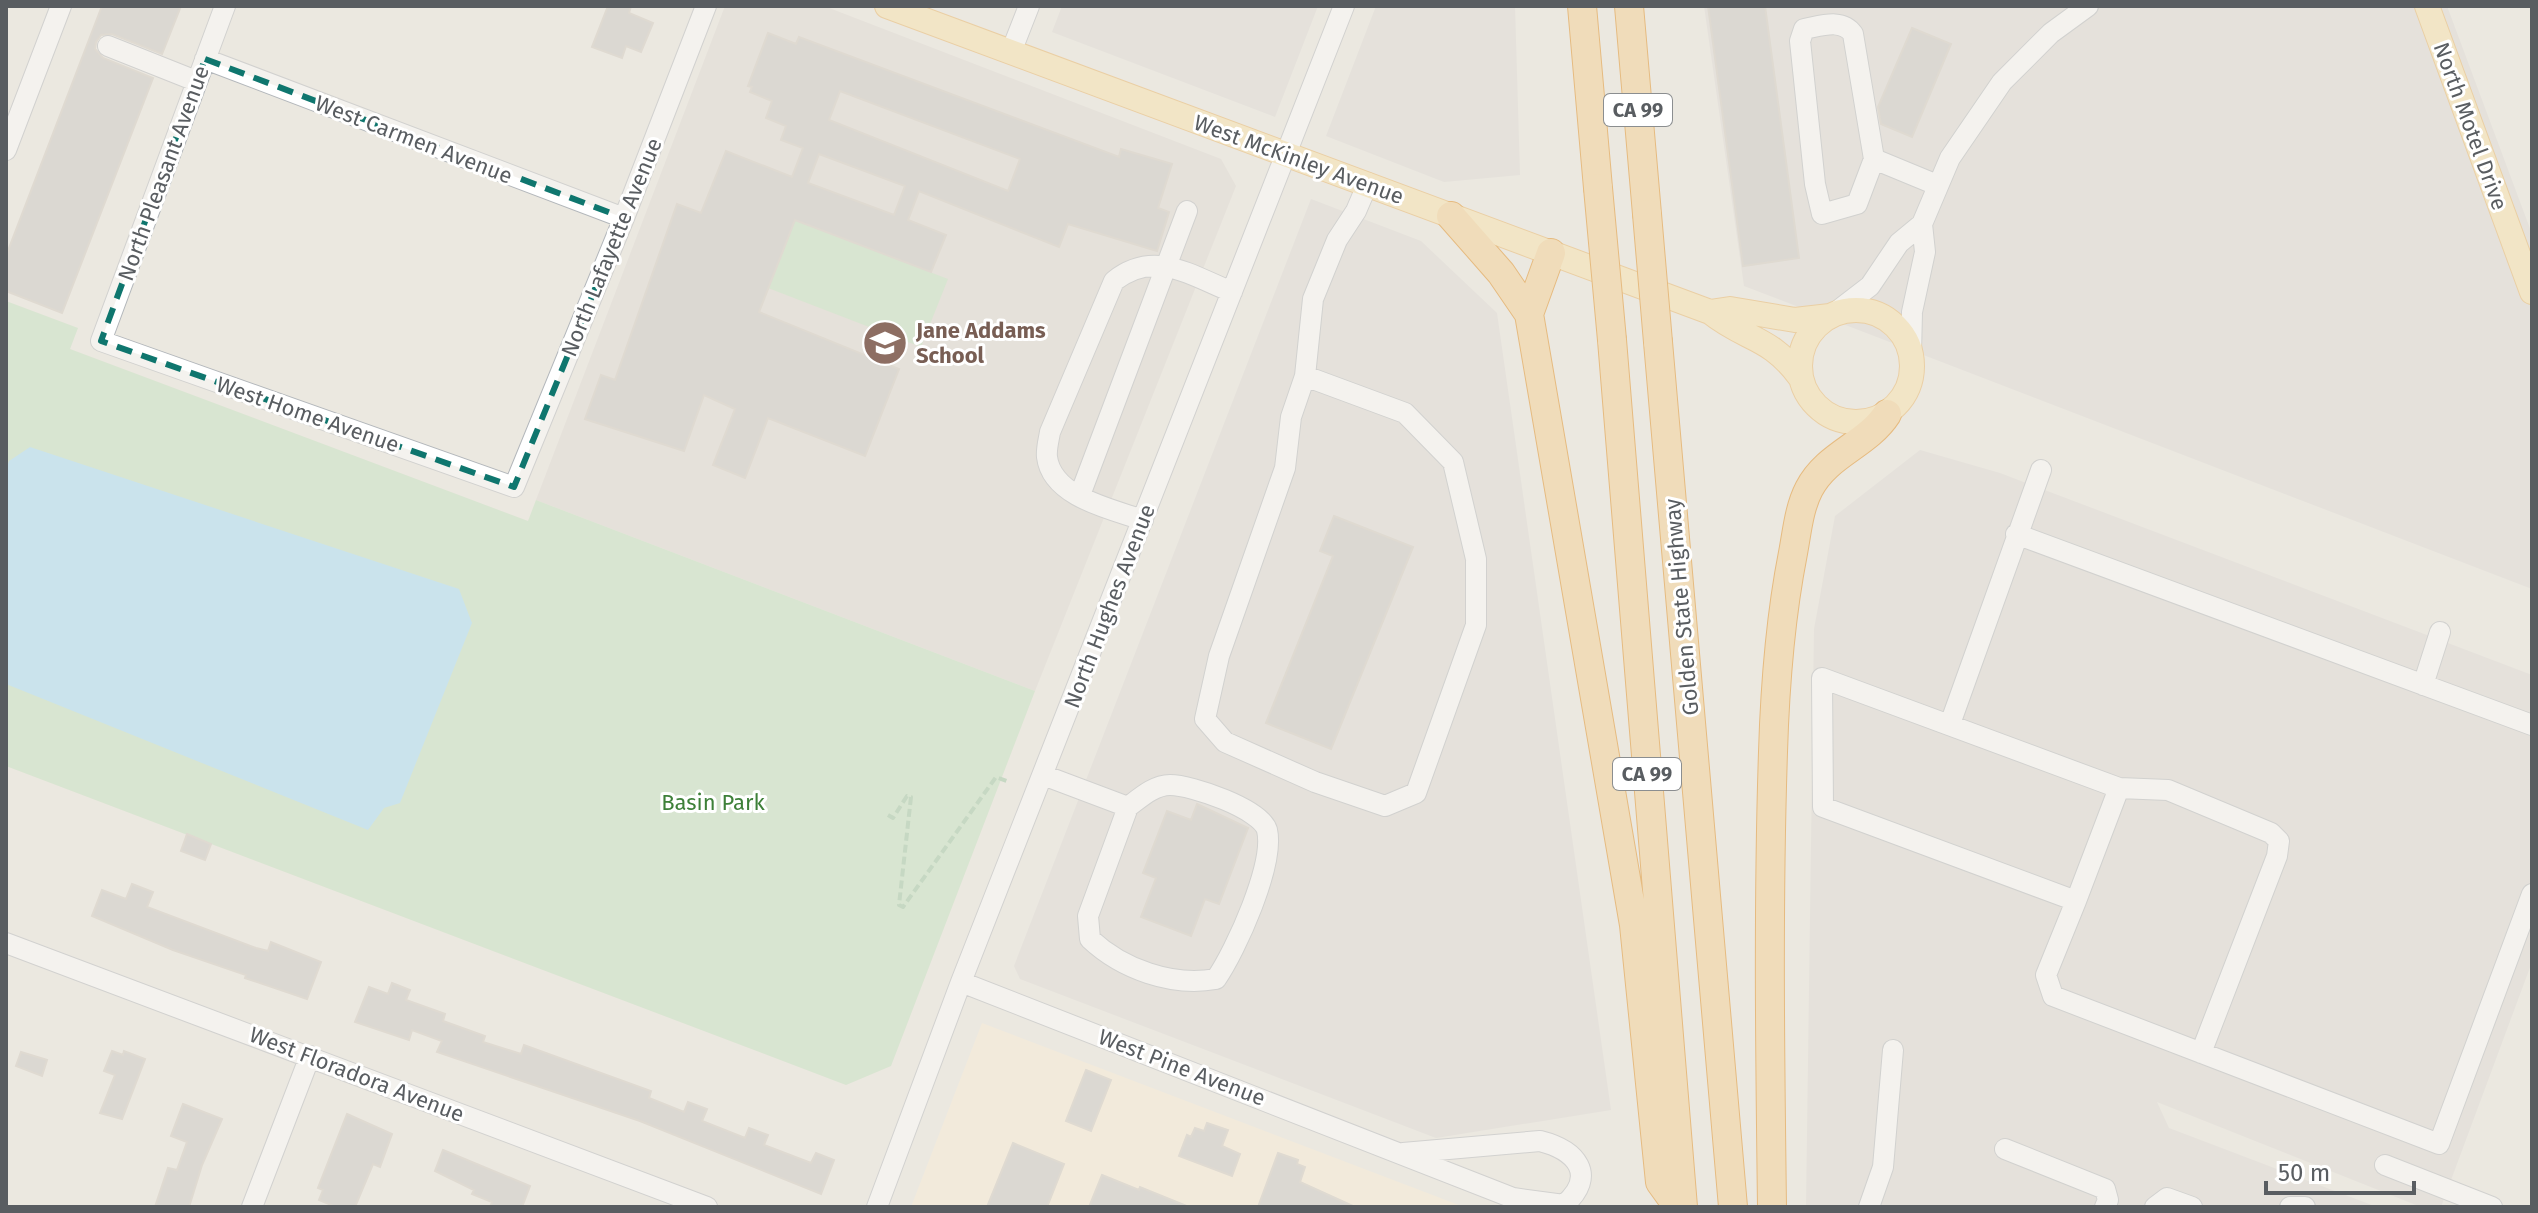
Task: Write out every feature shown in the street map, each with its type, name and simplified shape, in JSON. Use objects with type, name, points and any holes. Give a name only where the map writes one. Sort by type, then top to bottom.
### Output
[{"type":"highway","name":"CA 99","points":[[1582,6],[1612,340],[1680,1207]]},
{"type":"highway","name":"Golden State Highway","points":[[1629,6],[1733,1207]]},
{"type":"highway","points":[[1451,216],[1501,273],[1529,314],[1634,925],[1660,1182],[1680,1207]]},
{"type":"highway","points":[[1529,314],[1551,253]]},
{"type":"highway","points":[[1772,1207],[1768,837],[1782,612],[1808,490],[1826,465],[1878,428],[1887,414]]},
{"type":"main road","name":"West McKinley Avenue","points":[[887,6],[1710,312],[1726,325],[1779,351],[1800,377],[1807,394],[1818,408],[1834,418],[1852,423],[1870,421],[1887,414]]},
{"type":"main road","name":"North Motel Drive","points":[[2427,6],[2532,292]]},
{"type":"main road","name":"West McKinley Avenue","points":[[1710,312],[1730,309],[1795,320],[1864,310],[1881,315],[1905,338],[1911,354]]},
{"type":"main road","points":[[1800,377],[1805,341],[1816,327],[1831,316]]},
{"type":"main road","points":[[1887,414],[1908,388],[1911,354]]},
{"type":"street","points":[[6,150],[61,6]]},
{"type":"street","name":"North Pleasant Avenue","points":[[101,341],[225,6]]},
{"type":"street","name":"North Lafayette Avenue","points":[[514,487],[624,218],[706,6]]},
{"type":"street","points":[[1011,52],[1029,6]]},
{"type":"street","name":"North Hughes Avenue","points":[[877,1207],[961,982],[1344,6]]},
{"type":"street","points":[[1911,354],[1912,312],[1925,252],[1922,224],[1937,185],[1964,134],[2002,82],[2051,33],[2088,6]]},
{"type":"street","points":[[1837,24],[1849,27],[1853,34],[1874,159],[1857,204],[1822,214],[1815,184],[1800,41],[1804,29],[1837,24]]},
{"type":"street","points":[[108,46],[196,81]]},
{"type":"street","name":"West Carmen Avenue","points":[[205,59],[624,218]]},
{"type":"street","points":[[1874,159],[1937,185]]},
{"type":"street","points":[[1305,376],[1405,413],[1453,462],[1476,559],[1476,625],[1416,793],[1385,806],[1315,782],[1225,742],[1205,719],[1219,656],[1285,468],[1291,417],[1305,376],[1313,299],[1337,240],[1356,211],[1368,183]]},
{"type":"street","points":[[1080,495],[1187,211]]},
{"type":"street","points":[[1831,316],[1870,286],[1899,243],[1922,224]]},
{"type":"street","points":[[1143,520],[1080,495],[1054,477],[1047,456],[1050,432],[1114,281],[1130,269],[1146,264],[1168,267],[1232,292]]},
{"type":"street","name":"West Home Avenue","points":[[101,341],[514,487]]},
{"type":"street","points":[[1950,724],[2041,470]]},
{"type":"street","points":[[2016,534],[2532,725]]},
{"type":"street","points":[[2423,685],[2440,632]]},
{"type":"street","points":[[2076,901],[1823,807],[1822,678],[2119,788],[2168,790],[2271,833],[2279,841],[2201,1053]]},
{"type":"street","points":[[1043,775],[1128,807]]},
{"type":"street","points":[[1169,784],[1196,789],[1250,810],[1266,826],[1269,849],[1262,873],[1229,961],[1216,979],[1191,983],[1165,978],[1107,955],[1090,939],[1088,916],[1128,807],[1146,792],[1169,784]]},
{"type":"street","points":[[2119,788],[2046,975],[2053,996],[2439,1144],[2532,894]]},
{"type":"street","name":"West Floradora Avenue","points":[[6,943],[707,1207]]},
{"type":"street","name":"West Pine Avenue","points":[[961,982],[1513,1198],[1564,1206],[1578,1189],[1580,1166],[1561,1146],[1524,1141],[1403,1153]]},
{"type":"street","points":[[1869,1207],[1884,1158],[1893,1050]]},
{"type":"street","points":[[252,1207],[310,1056]]},
{"type":"street","points":[[2005,1149],[2105,1189],[2108,1200],[2105,1207]]},
{"type":"street","points":[[2385,1165],[2492,1207]]},
{"type":"street","points":[[2155,1207],[2167,1198],[2192,1207]]},
{"type":"street","points":[[2290,1207],[2305,1207]]},
{"type":"path","points":[[888,815],[893,818],[907,796],[911,797],[899,905],[903,907],[996,777],[1007,781]]},
{"type":"highlighted area","points":[[205,59],[624,218],[514,487],[101,341]]},
{"type":"shaded area","name":"Jane Addams School","points":[[725,6],[824,6],[1221,159],[1236,186],[1035,691],[536,500]]},
{"type":"shaded area","points":[[1062,6],[1318,6],[1275,117],[1052,32]]},
{"type":"shaded area","points":[[1376,6],[1515,6],[1520,175],[1444,182],[1326,136]]},
{"type":"shaded area","points":[[1704,6],[2447,6],[2532,234],[2532,589],[1744,286]]},
{"type":"shaded area","points":[[1311,199],[1421,241],[1497,313],[1611,1110],[1436,1138],[1020,979],[1014,966]]},
{"type":"shaded area","points":[[1920,450],[2000,473],[2532,675],[2532,962],[2441,1207],[2421,1207],[2157,1102],[2169,1128],[2377,1207],[1806,1207],[1814,629],[1835,516]]},
{"type":"shaded area","points":[[982,1023],[1464,1207],[911,1207]]},
{"type":"green space","points":[[795,220],[948,279],[921,347],[768,288]]},
{"type":"green space","name":"Basin Park","points":[[6,301],[78,328],[70,349],[528,521],[536,500],[1035,691],[891,1066],[846,1085],[6,766]]},
{"type":"water","points":[[30,447],[459,589],[472,623],[400,803],[384,808],[368,830],[6,684],[6,470],[9,461]]},
{"type":"building","points":[[102,6],[181,6],[162,54],[112,34],[101,35],[96,42],[95,49],[103,58],[153,78],[62,313],[6,291],[6,256]]},
{"type":"building","points":[[608,6],[631,6],[629,13],[653,23],[641,52],[626,46],[622,58],[592,47]]},
{"type":"building","points":[[1708,6],[1765,6],[1799,258],[1743,266]]},
{"type":"building","points":[[1912,28],[1951,44],[1912,137],[1881,124],[1878,107]]},
{"type":"building","points":[[768,33],[796,44],[799,37],[1119,157],[1121,149],[1172,164],[1158,208],[1169,212],[1157,251],[1068,224],[1059,247],[919,191],[908,220],[946,235],[931,272],[795,220],[759,312],[899,369],[865,456],[768,418],[745,478],[713,465],[735,409],[704,395],[684,451],[585,419],[601,375],[615,380],[677,204],[701,213],[726,151],[792,177],[803,148],[781,140],[786,126],[766,118],[772,101],[750,92],[752,87],[748,86]],"holes":[[[840,91],[1020,159],[1008,191],[829,120]],[[819,154],[905,186],[894,215],[808,183]]]},
{"type":"building","points":[[1334,516],[1413,547],[1331,749],[1266,723],[1333,556],[1320,551]]},
{"type":"building","points":[[1197,804],[1248,828],[1219,904],[1205,899],[1191,936],[1141,917],[1156,878],[1143,873],[1167,811],[1191,820]]},
{"type":"building","points":[[187,834],[211,844],[205,860],[181,851]]},
{"type":"building","points":[[132,884],[153,892],[147,907],[256,948],[268,951],[271,942],[321,962],[307,999],[245,978],[246,975],[173,950],[92,916],[102,890],[126,899]]},
{"type":"building","points":[[392,983],[410,990],[406,1000],[445,1014],[443,1021],[485,1036],[483,1042],[521,1054],[524,1045],[651,1091],[649,1098],[684,1112],[688,1102],[707,1109],[702,1121],[745,1138],[749,1128],[768,1135],[764,1145],[811,1163],[816,1153],[834,1160],[821,1194],[640,1121],[437,1052],[442,1041],[412,1030],[409,1040],[355,1022],[369,987],[388,994]]},
{"type":"building","points":[[112,1051],[123,1055],[124,1051],[145,1059],[122,1119],[100,1113],[115,1075],[104,1071]]},
{"type":"building","points":[[21,1052],[47,1060],[42,1076],[16,1066]]},
{"type":"building","points":[[1086,1070],[1111,1080],[1091,1131],[1066,1121]]},
{"type":"building","points":[[183,1104],[222,1119],[202,1165],[189,1207],[155,1207],[168,1168],[177,1170],[187,1142],[171,1136]]},
{"type":"building","points":[[347,1114],[392,1134],[380,1167],[373,1164],[355,1207],[336,1207],[319,1200],[323,1190],[318,1188]]},
{"type":"building","points":[[1207,1123],[1228,1130],[1222,1146],[1240,1154],[1232,1176],[1179,1156],[1187,1135],[1191,1137],[1195,1128],[1204,1131]]},
{"type":"building","points":[[1013,1143],[1064,1164],[1047,1207],[987,1207]]},
{"type":"building","points":[[443,1150],[530,1186],[522,1207],[490,1207],[492,1202],[472,1194],[474,1190],[435,1171]]},
{"type":"building","points":[[1278,1153],[1298,1160],[1297,1164],[1305,1167],[1300,1182],[1355,1207],[1258,1207]]},
{"type":"building","points":[[1102,1175],[1139,1190],[1140,1187],[1189,1207],[1089,1207]]},
{"type":"place","name":"Jane Addams School","points":[[885,343]]}]
